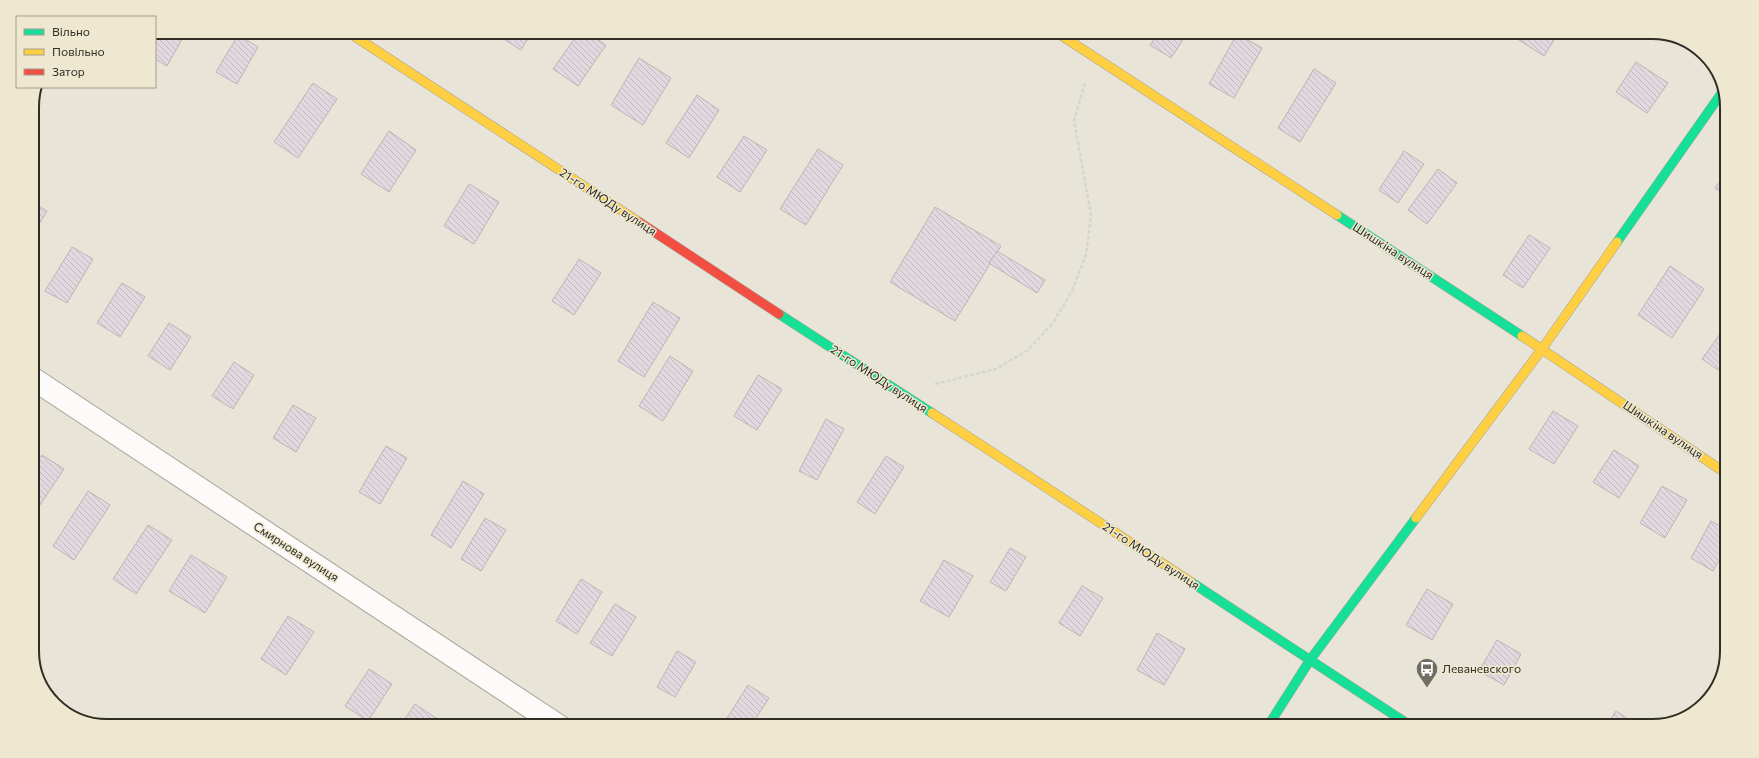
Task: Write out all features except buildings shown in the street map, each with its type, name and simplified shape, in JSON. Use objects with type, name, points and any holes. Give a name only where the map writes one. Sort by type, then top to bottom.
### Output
[{"type":"street","name":"21-го МЮДу вулиця","points":[[359,39],[1401,719]]},
{"type":"street","name":"Шишкіна вулиця","points":[[1067,39],[1542,349],[1720,469]]},
{"type":"street","points":[[1272,719],[1310,660],[1542,349],[1719,96]]},
{"type":"street","name":"Смирнова вулиця","points":[[39,383],[548,719]]},
{"type":"path","points":[[900,392],[996,369],[1028,350],[1053,323],[1072,291],[1086,255],[1091,215],[1074,120],[1093,56]]},
{"type":"traffic: fast","points":[[1617,242],[1719,96]]},
{"type":"traffic: fast","points":[[1337,215],[1522,336]]},
{"type":"traffic: fast","points":[[779,314],[932,413]]},
{"type":"traffic: fast","points":[[1272,719],[1310,660],[1416,518]]},
{"type":"traffic: fast","points":[[1191,582],[1400,719]]},
{"type":"traffic: slow","points":[[359,39],[639,222]]},
{"type":"traffic: slow","points":[[1067,39],[1337,215]]},
{"type":"traffic: slow","points":[[1416,518],[1542,349],[1617,242]]},
{"type":"traffic: slow","points":[[1522,336],[1720,469]]},
{"type":"traffic: slow","points":[[932,413],[1191,582]]},
{"type":"traffic: jam","points":[[639,222],[779,314]]},
{"type":"place","name":"Леваневского","points":[[1427,688]]}]
